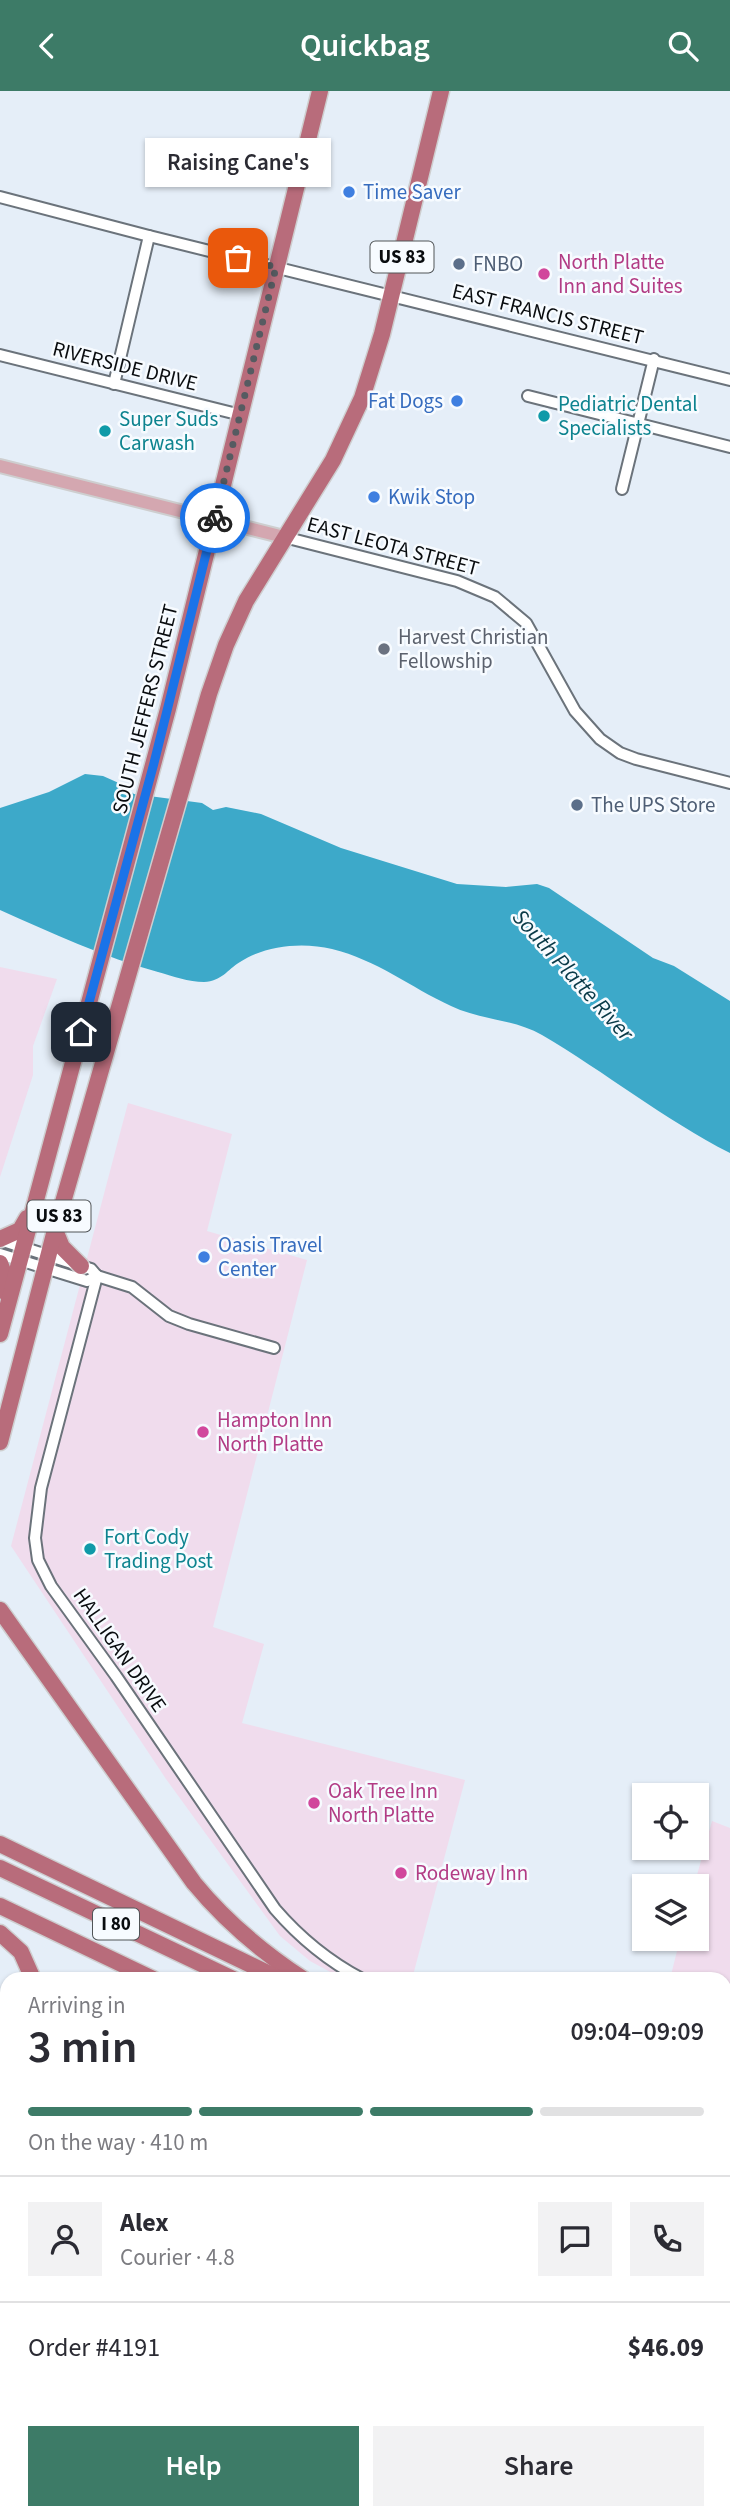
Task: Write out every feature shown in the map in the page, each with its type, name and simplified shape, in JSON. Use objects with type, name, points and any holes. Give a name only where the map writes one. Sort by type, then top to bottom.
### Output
[{"type":"highway","name":"SOUTH JEFFERS STREET","points":[[0,1334],[154,763],[320,91]]},
{"type":"highway","name":"US 83","points":[[0,1442],[55,1230],[191,765],[209,694],[226,645],[246,601],[333,460],[353,419],[375,359],[441,91]]},
{"type":"highway","points":[[0,1240],[20,1230],[36,1200]]},
{"type":"highway","points":[[55,1230],[62,1247],[81,1266]]},
{"type":"highway","points":[[0,1263],[6,1279],[7,1307]]},
{"type":"highway","points":[[0,1611],[194,1883],[221,1915],[292,1972]]},
{"type":"highway","points":[[0,1844],[266,1972]]},
{"type":"highway","name":"I 80","points":[[0,1868],[218,1972]]},
{"type":"highway","name":"I 80","points":[[0,1906],[138,1972]]},
{"type":"highway","points":[[0,1933],[22,1952],[30,1972]]},
{"type":"main road","name":"EAST LEOTA STREET","points":[[0,466],[284,537]]},
{"type":"street","name":"EAST FRANCIS STREET","points":[[0,197],[730,380]]},
{"type":"street","points":[[114,384],[149,236]]},
{"type":"street","name":"RIVERSIDE DRIVE","points":[[0,355],[241,415]]},
{"type":"street","points":[[622,489],[654,359]]},
{"type":"street","points":[[528,396],[730,447]]},
{"type":"street","name":"EAST LEOTA STREET","points":[[284,537],[429,573],[472,585],[489,593],[506,604],[526,623],[575,711],[600,739],[620,753],[636,759],[730,783]]},
{"type":"street","points":[[0,1240],[22,1254],[87,1281],[97,1276]]},
{"type":"street","points":[[0,1254],[22,1254]]},
{"type":"street","points":[[47,1263],[91,1269],[97,1276],[132,1287],[169,1316],[274,1348]]},
{"type":"street","name":"HALLIGAN DRIVE","points":[[97,1276],[41,1488],[35,1538],[38,1560],[51,1586],[116,1676],[275,1909],[324,1957],[350,1972]]},
{"type":"shaded area","points":[[0,967],[57,979],[33,1046],[33,1075],[0,1177]]},
{"type":"shaded area","points":[[128,1103],[232,1134],[207,1231],[307,1260],[213,1627],[264,1644],[242,1723],[465,1780],[414,1972],[330,1972],[310,1961],[280,1936],[166,1779],[11,1546]]},
{"type":"shaded area","points":[[712,1821],[730,1828],[730,1972],[672,1972],[677,1951],[709,1951],[709,1874],[697,1874],[701,1860],[709,1860],[709,1832]]},
{"type":"water","name":"South Platte River","points":[[85,774],[103,776],[121,784],[134,794],[202,803],[213,810],[226,807],[261,814],[341,848],[457,884],[506,887],[537,884],[549,888],[653,958],[674,966],[730,1001],[730,1153],[682,1126],[542,1035],[520,1026],[462,1011],[379,967],[348,954],[309,946],[273,949],[250,956],[215,980],[192,981],[117,959],[0,910],[0,808],[49,792]]},
{"type":"way so far","points":[[215,518],[276,267],[238,258]]},
{"type":"place","name":"Time Saver","points":[[349,192]]},
{"type":"place","name":"Raising Cane's","points":[[238,258]]},
{"type":"place","name":"FNBO","points":[[459,264]]},
{"type":"place","name":"North Platte Inn and Suites","points":[[544,274]]},
{"type":"place","name":"Fat Dogs","points":[[457,401]]},
{"type":"place","name":"Pediatric Dental Specialists","points":[[544,416]]},
{"type":"place","name":"Super Suds Carwash","points":[[105,431]]},
{"type":"place","name":"Kwik Stop","points":[[374,497]]},
{"type":"place","name":"Harvest Christian Fellowship","points":[[384,649]]},
{"type":"place","name":"The UPS Store","points":[[577,805]]},
{"type":"place","name":"Oasis Travel Center","points":[[204,1257]]},
{"type":"place","name":"Hampton Inn North Platte","points":[[203,1432]]},
{"type":"place","name":"Fort Cody Trading Post","points":[[90,1549]]},
{"type":"place","name":"Oak Tree Inn North Platte","points":[[314,1803]]},
{"type":"place","name":"Rodeway Inn","points":[[401,1873]]},
{"type":"route","points":[[81,1032],[154,763],[215,518]]}]
